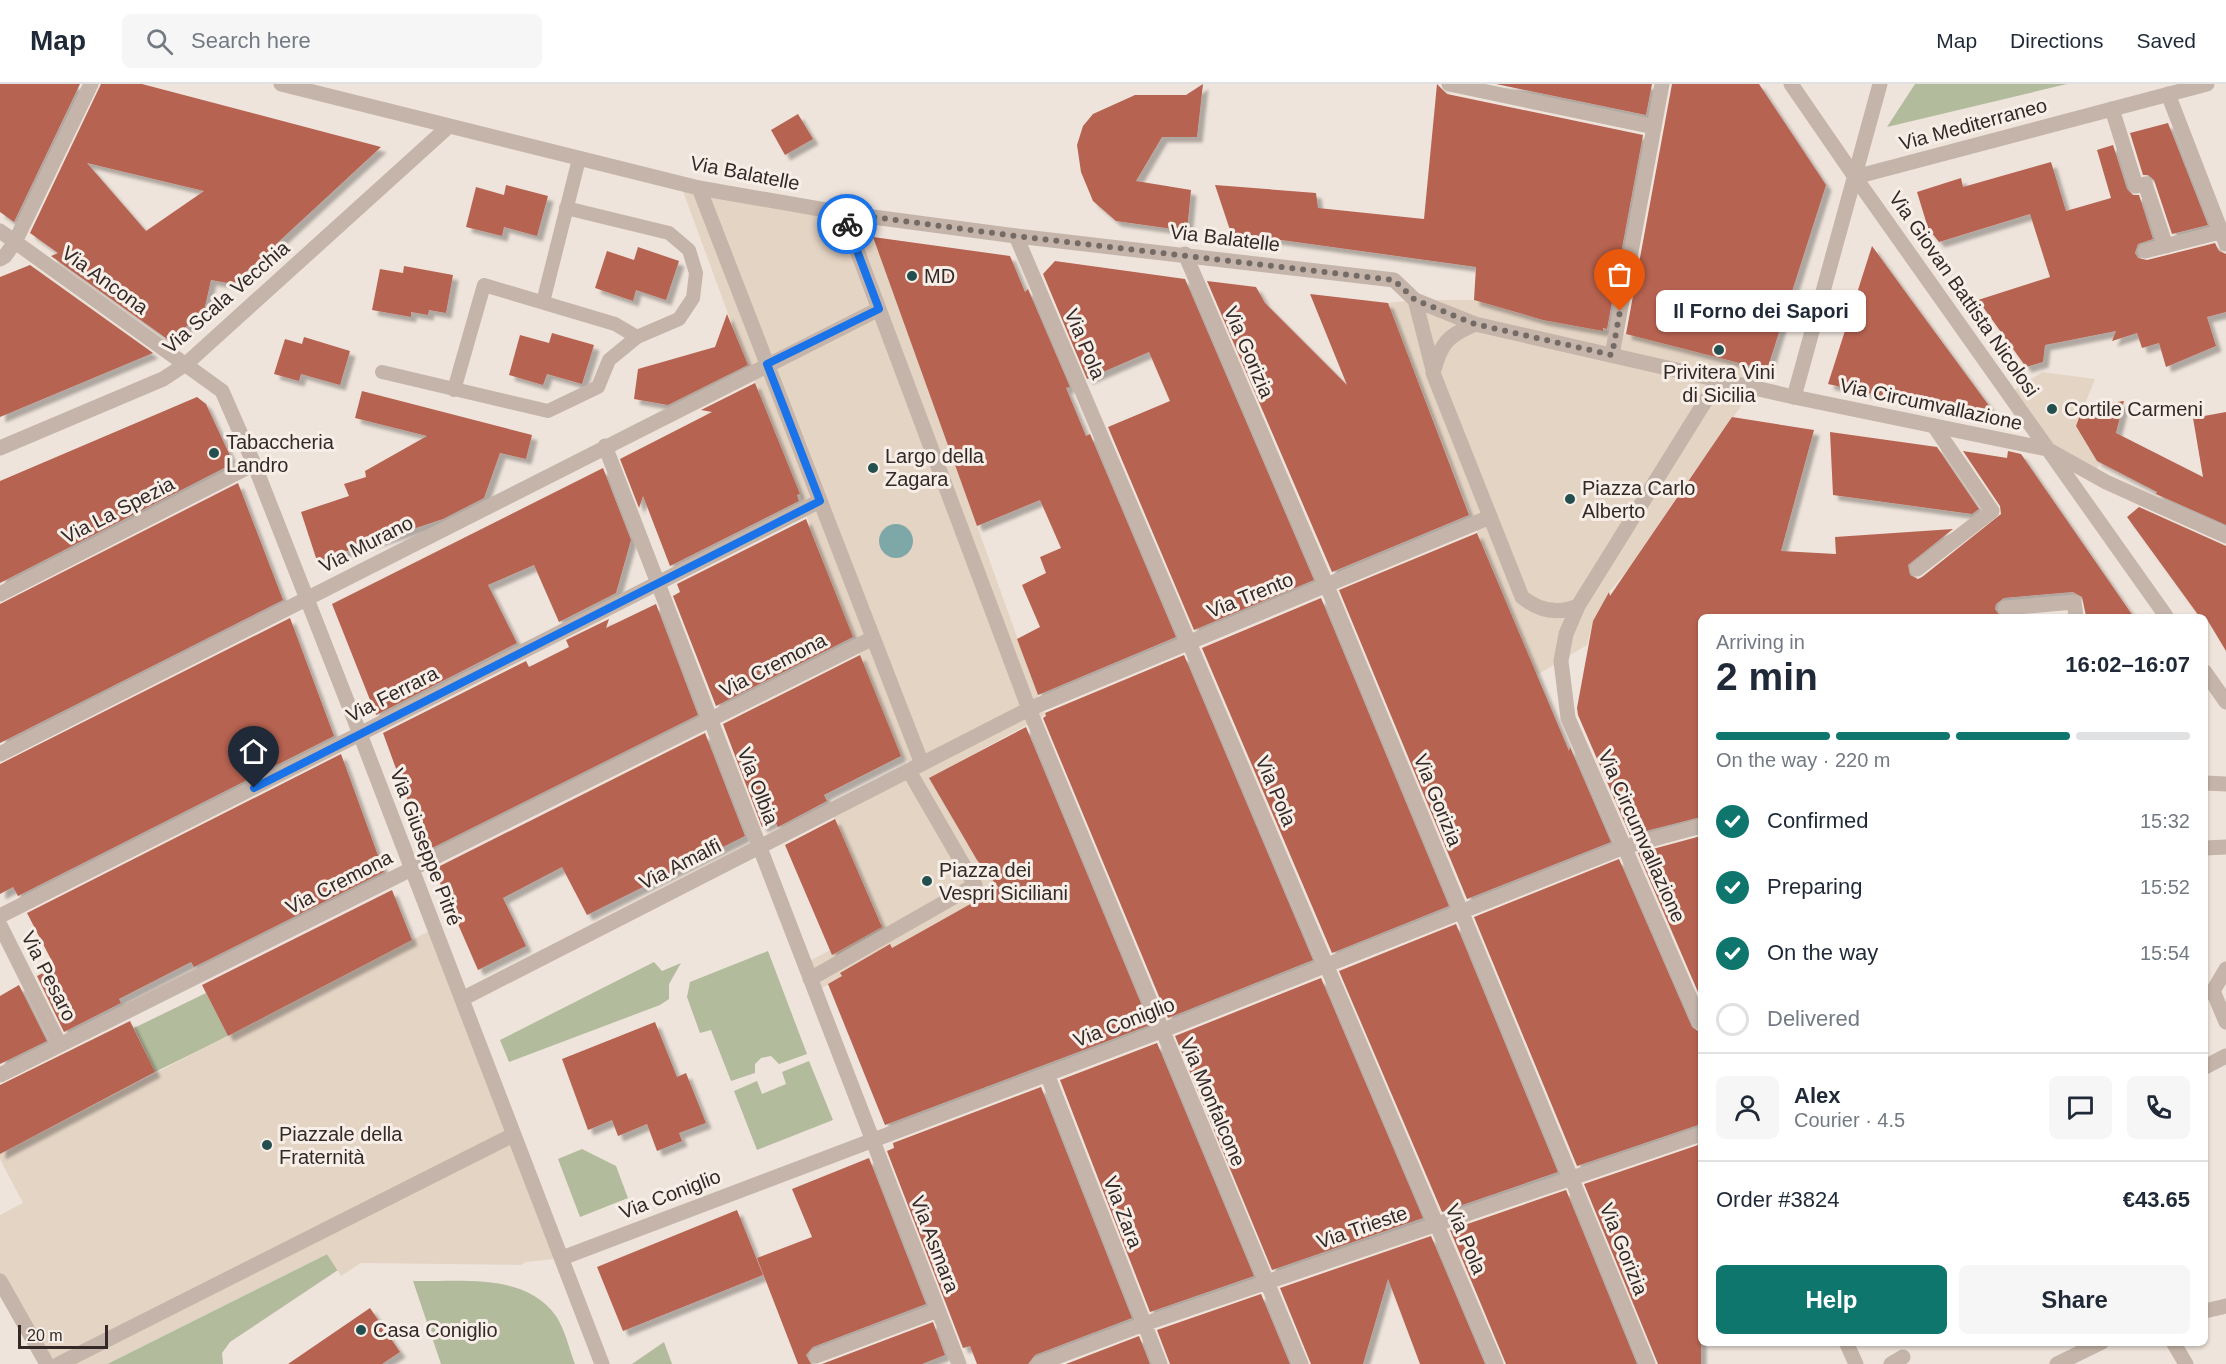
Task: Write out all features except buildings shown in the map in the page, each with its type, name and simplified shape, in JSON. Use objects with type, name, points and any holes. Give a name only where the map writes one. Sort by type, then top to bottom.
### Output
[{"type":"street","points":[[0,259],[15,242],[91,84]]},
{"type":"street","name":"Via Balatelle","points":[[281,84],[699,188],[843,213],[1016,236],[1394,280],[1415,300]]},
{"type":"street","points":[[1449,84],[1654,127]]},
{"type":"street","points":[[1612,355],[1662,84]]},
{"type":"street","name":"Via Giovan Battista Nicolosi","points":[[1791,84],[2165,614]]},
{"type":"street","points":[[1794,397],[1880,84]]},
{"type":"street","name":"Via Mediterraneo","points":[[1855,177],[2206,84]]},
{"type":"street","points":[[2145,251],[2223,238],[2168,94]]},
{"type":"street","points":[[2112,109],[2136,186],[2145,184],[2166,246]]},
{"type":"street","name":"Via Scala Vecchia","points":[[0,448],[163,379],[186,364],[448,127]]},
{"type":"street","points":[[699,188],[873,638],[916,768],[975,885],[810,979]]},
{"type":"street","name":"Via Monfalcone","points":[[843,213],[1035,712],[1161,1031],[1300,1364]]},
{"type":"street","name":"Via Ancona","points":[[0,231],[186,364]]},
{"type":"street","name":"Via Pola","points":[[1016,236],[1496,1364]]},
{"type":"street","name":"Via Gorizia","points":[[1185,254],[1327,586],[1648,1364]]},
{"type":"street","points":[[1415,300],[1433,373],[1522,597],[1535,608],[1554,612],[1578,606]]},
{"type":"street","name":"Via Circumvallazione","points":[[1415,300],[1475,324],[1794,397],[2047,449],[2106,482],[2226,536]]},
{"type":"street","name":"Via Murano","points":[[0,754],[879,309]]},
{"type":"street","points":[[1433,373],[1439,350],[1452,334],[1475,324]]},
{"type":"street","name":"Via Giuseppe Pitré","points":[[186,364],[222,391],[254,464],[602,1364]]},
{"type":"street","name":"Via Circumvallazione","points":[[1698,1016],[1568,718],[1561,661],[1566,634],[1578,606],[1719,378]]},
{"type":"street","points":[[1917,569],[1992,511],[1934,426]]},
{"type":"street","name":"Via Olbia","points":[[605,446],[873,1140]]},
{"type":"street","name":"Via La Spezia","points":[[0,594],[254,464]]},
{"type":"street","name":"Via Ferrara","points":[[0,916],[820,501]]},
{"type":"street","name":"Via Trento","points":[[916,768],[1190,642],[1490,518]]},
{"type":"street","points":[[2005,608],[2075,609]]},
{"type":"street","name":"Via Cremona","points":[[0,1075],[873,638]]},
{"type":"street","points":[[2208,676],[2226,702]]},
{"type":"street","name":"Via Amalfi","points":[[462,999],[916,768]]},
{"type":"street","points":[[2208,783],[2226,784]]},
{"type":"street","name":"Via Coniglio","points":[[562,1258],[1161,1031],[1624,847],[1698,827]]},
{"type":"street","points":[[2208,848],[2226,847]]},
{"type":"street","name":"Via Pesaro","points":[[0,925],[60,1045]]},
{"type":"street","points":[[2226,969],[2209,992],[2226,1022]]},
{"type":"street","points":[[2208,1065],[2226,1056]]},
{"type":"street","name":"Via Zara","points":[[1047,1074],[1160,1364]]},
{"type":"street","points":[[59,1364],[513,1135]]},
{"type":"street","name":"Via Trieste","points":[[1038,1364],[1144,1324],[1698,1135]]},
{"type":"street","name":"Via Asmara","points":[[873,1140],[959,1364]]},
{"type":"street","points":[[0,1281],[47,1364]]},
{"type":"street","points":[[2208,1310],[2226,1306]]},
{"type":"street","points":[[816,1356],[938,1310]]},
{"type":"street","points":[[1848,1346],[1856,1364]]},
{"type":"street","points":[[2057,1364],[2091,1346]]},
{"type":"street","points":[[2175,1346],[2186,1364]]},
{"type":"lane","points":[[543,302],[579,159]]},
{"type":"lane","points":[[382,372],[548,411],[598,387],[609,360],[637,337],[679,319],[693,298],[696,273],[689,250],[669,233],[566,208]]},
{"type":"lane","points":[[454,390],[484,285],[615,324],[637,337]]},
{"type":"green space","points":[[1915,84],[2067,84],[1887,127]]},
{"type":"green space","points":[[768,951],[807,1054],[779,1064],[771,1056],[761,1058],[755,1064],[755,1073],[731,1081],[711,1030],[700,1033],[687,997],[690,982]]},
{"type":"green space","points":[[654,962],[662,971],[681,963],[669,984],[669,999],[660,1005],[509,1062],[500,1040]]},
{"type":"green space","points":[[206,993],[228,1036],[155,1072],[134,1028]]},
{"type":"green space","points":[[809,1061],[833,1120],[757,1150],[734,1091],[757,1081],[762,1094],[786,1084],[782,1072]]},
{"type":"green space","points":[[582,1149],[616,1166],[628,1198],[580,1217],[558,1159]]},
{"type":"green space","points":[[327,1254],[338,1270],[230,1342],[222,1353],[223,1364],[107,1364]]},
{"type":"green space","points":[[413,1281],[490,1282],[527,1292],[543,1302],[556,1316],[575,1364],[441,1364]]},
{"type":"green space","points":[[664,1342],[672,1364],[632,1364]]},
{"type":"shaded area","name":"Largo della Zagara","points":[[680,183],[866,216],[1045,715],[930,778],[966,842],[1000,890],[936,923],[815,992],[804,964],[881,923],[831,811],[916,767],[901,756],[863,663],[811,530],[800,494],[734,330]]},
{"type":"shaded area","name":"Piazza Carlo Alberto","points":[[1415,300],[1474,300],[1535,318],[1627,334],[1767,370],[1684,486],[1631,566],[1609,592],[1593,621],[1587,645],[1537,675],[1480,539],[1388,303]]},
{"type":"shaded area","name":"Cortile Carmeni","points":[[2042,372],[2095,379],[2076,426],[2100,463],[2093,475],[2047,449],[2010,393]]},
{"type":"shaded area","name":"Piazzale della Fraternità","points":[[435,928],[562,1258],[526,1262],[521,1265],[361,1263],[341,1276],[327,1254],[107,1364],[47,1364],[0,1281],[0,1215],[23,1203],[0,1159],[0,1154]]},
{"type":"water","points":[[896,524],[908,529],[913,541],[908,553],[896,558],[884,553],[879,541],[884,529]]},
{"type":"way so far","points":[[847,224],[843,213],[1016,236],[1394,280],[1415,300],[1475,324],[1612,355],[1620,311]]},
{"type":"place","name":"MD","points":[[912,276]]},
{"type":"place","name":"Il Forno dei Sapori","points":[[1620,311]]},
{"type":"place","name":"Privitera Vini di Sicilia","points":[[1719,350]]},
{"type":"place","name":"Cortile Carmeni","points":[[2052,409]]},
{"type":"place","name":"Tabaccheria Landro","points":[[214,453]]},
{"type":"place","name":"Largo della Zagara","points":[[873,468]]},
{"type":"place","name":"Piazza Carlo Alberto","points":[[1570,499]]},
{"type":"place","name":"Piazza dei Vespri Siciliani","points":[[927,881]]},
{"type":"place","name":"Piazzale della Fraternità","points":[[267,1145]]},
{"type":"place","name":"Casa Coniglio","points":[[361,1330]]},
{"type":"route","points":[[254,788],[820,501],[767,364],[879,309],[847,224]]}]
